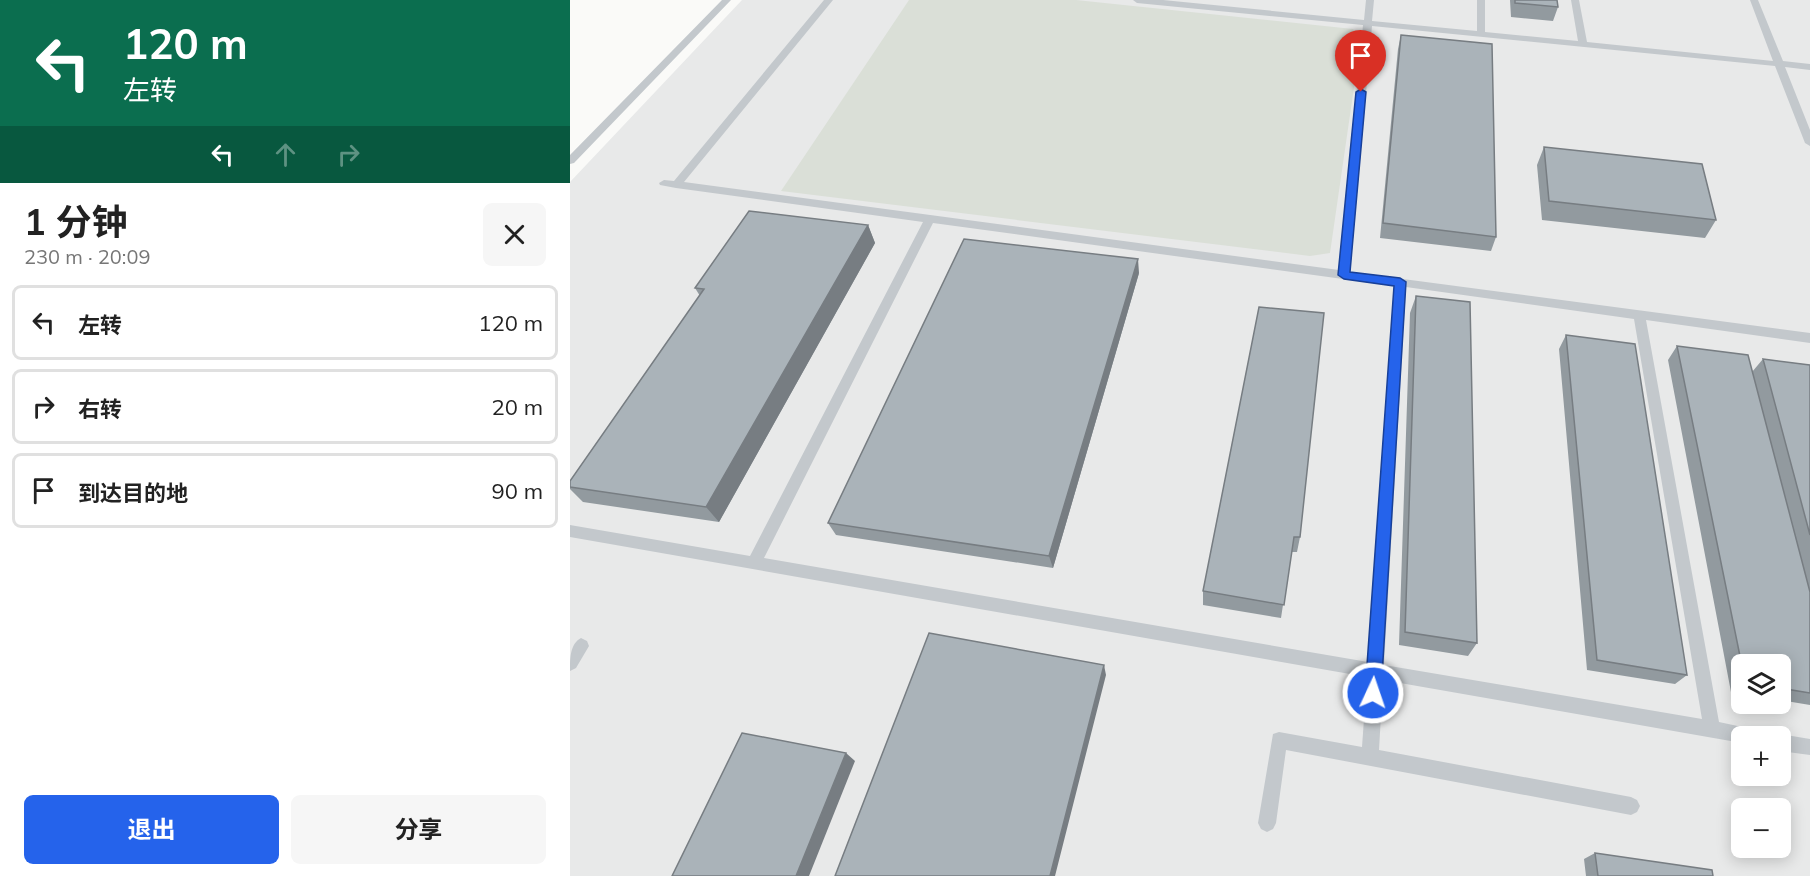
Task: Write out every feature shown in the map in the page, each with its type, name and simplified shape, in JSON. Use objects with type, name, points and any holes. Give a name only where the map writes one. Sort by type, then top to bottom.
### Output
[{"type":"lane","points":[[570,161],[727,0]]},
{"type":"lane","points":[[829,0],[670,184],[1810,338]]},
{"type":"lane","points":[[1137,0],[1810,67]]},
{"type":"lane","points":[[1344,275],[1370,0]]},
{"type":"lane","points":[[1481,0],[1481,34]]},
{"type":"lane","points":[[1575,0],[1583,45]]},
{"type":"lane","points":[[1754,0],[1810,143]]},
{"type":"lane","points":[[753,563],[930,219]]},
{"type":"lane","points":[[1370,757],[1400,282]]},
{"type":"lane","points":[[1639,314],[1712,730]]},
{"type":"lane","points":[[570,531],[1731,733]]},
{"type":"lane","points":[[570,663],[580,646]]},
{"type":"lane","points":[[1267,823],[1279,740],[1631,806]]},
{"type":"lane","points":[[1791,744],[1810,747]]},
{"type":"shaded area","points":[[742,0],[1810,0],[1810,876],[570,876],[570,182]]},
{"type":"shaded area","points":[[909,0],[1076,0],[1353,29],[1361,39],[1330,253],[1310,256],[781,191]]},
{"type":"building","points":[[1515,0],[1557,0],[1558,7],[1515,3]]},
{"type":"building","points":[[1401,35],[1492,44],[1496,237],[1383,223]]},
{"type":"building","points":[[1544,147],[1702,164],[1716,220],[1549,201]]},
{"type":"building","points":[[749,211],[868,225],[706,507],[570,487],[570,481],[704,289],[695,288]]},
{"type":"building","points":[[964,239],[1138,259],[1049,556],[828,523]]},
{"type":"building","points":[[1416,296],[1470,302],[1477,643],[1405,632]]},
{"type":"building","points":[[1259,307],[1324,313],[1300,537],[1294,537],[1284,605],[1203,591]]},
{"type":"building","points":[[1566,335],[1635,344],[1687,675],[1597,660]]},
{"type":"building","points":[[1677,346],[1748,355],[1810,592],[1810,693],[1791,690],[1791,654],[1740,654]]},
{"type":"building","points":[[1763,359],[1810,365],[1810,535]]},
{"type":"building","points":[[929,633],[1104,665],[1050,876],[835,876]]},
{"type":"building","points":[[742,733],[846,753],[796,876],[672,876]]},
{"type":"building","points":[[1595,853],[1712,870],[1713,876],[1598,876]]},
{"type":"route","points":[[1361,92],[1344,275],[1400,282],[1373,693]]}]
